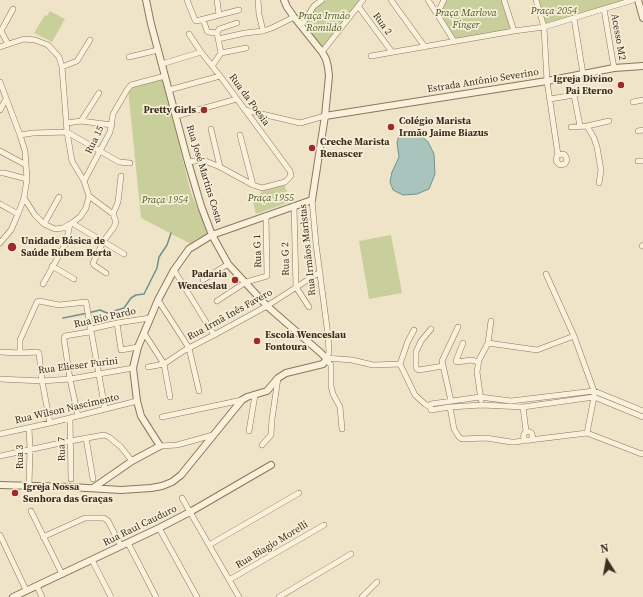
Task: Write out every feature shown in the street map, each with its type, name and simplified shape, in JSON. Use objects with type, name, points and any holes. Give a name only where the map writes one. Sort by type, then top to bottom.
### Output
[{"type":"street","name":"Rua José Martins Costa","points":[[146,0],[188,162],[201,206],[212,235],[228,264],[267,306],[326,359]]},
{"type":"street","points":[[187,0],[196,21],[239,10]]},
{"type":"street","points":[[217,0],[219,15]]},
{"type":"street","points":[[258,0],[259,14],[263,31]]},
{"type":"street","points":[[284,0],[294,17],[322,52],[328,67],[329,76],[325,116]]},
{"type":"street","points":[[313,0],[314,6]]},
{"type":"street","points":[[302,26],[314,6],[322,0]]},
{"type":"street","points":[[322,52],[363,0]]},
{"type":"street","points":[[392,0],[425,47]]},
{"type":"street","points":[[428,0],[454,41]]},
{"type":"street","points":[[437,14],[444,0]]},
{"type":"street","points":[[504,0],[514,31]]},
{"type":"street","points":[[536,0],[544,27],[547,81],[558,155]]},
{"type":"street","points":[[371,56],[544,27],[633,0]]},
{"type":"street","points":[[638,0],[643,18]]},
{"type":"street","name":"Rua 2","points":[[358,6],[392,52]]},
{"type":"street","points":[[8,44],[1,31],[12,9]]},
{"type":"street","name":"Acesso M2","points":[[604,9],[614,68]]},
{"type":"street","points":[[218,39],[263,31],[294,17]]},
{"type":"street","points":[[574,18],[583,74]]},
{"type":"street","points":[[203,19],[208,32],[217,33]]},
{"type":"street","points":[[221,53],[217,33],[219,29],[237,23]]},
{"type":"street","name":"Rua da Poesia","points":[[189,34],[290,171],[291,175],[285,182],[262,188],[253,185]]},
{"type":"street","points":[[0,47],[24,39],[35,40],[48,45],[59,57],[62,67],[67,132],[72,161],[84,181],[89,196],[86,208],[80,217],[63,228],[55,229],[44,224],[35,215],[24,198]]},
{"type":"street","points":[[62,67],[77,61],[90,40]]},
{"type":"street","points":[[212,66],[221,53],[246,48]]},
{"type":"street","points":[[129,57],[158,50]]},
{"type":"street","points":[[162,64],[201,52]]},
{"type":"street","name":"Estrada Antônio Severino","points":[[244,110],[300,123],[325,116],[547,81],[614,68],[643,66]]},
{"type":"street","name":"Rua 15","points":[[84,181],[110,132],[113,114],[124,94],[131,85],[165,76]]},
{"type":"street","points":[[169,90],[220,76]]},
{"type":"street","points":[[0,82],[25,151],[27,179],[24,198],[18,214],[11,230],[0,244]]},
{"type":"street","points":[[81,121],[99,93]]},
{"type":"street","points":[[550,99],[574,95],[580,126]]},
{"type":"street","points":[[0,110],[6,99]]},
{"type":"street","points":[[176,116],[236,99]]},
{"type":"street","points":[[633,102],[643,100]]},
{"type":"street","name":"Rua Irmãos Maristas","points":[[325,116],[312,200],[328,341],[329,353],[326,359]]},
{"type":"street","points":[[67,123],[81,121],[112,125]]},
{"type":"street","points":[[571,127],[588,126],[609,121]]},
{"type":"street","points":[[588,126],[597,147],[601,170],[600,182]]},
{"type":"street","points":[[211,129],[220,167]]},
{"type":"street","points":[[20,136],[33,133],[67,132],[119,162],[130,163]]},
{"type":"street","points":[[240,135],[253,185]]},
{"type":"street","points":[[0,151],[26,165]]},
{"type":"street","points":[[188,162],[203,160],[220,167],[253,185]]},
{"type":"street","points":[[0,173],[27,179]]},
{"type":"street","points":[[113,214],[118,202],[121,176]]},
{"type":"street","points":[[89,196],[113,214],[116,222],[103,242],[93,263],[106,273]]},
{"type":"street","points":[[44,224],[59,197]]},
{"type":"street","points":[[160,446],[140,416],[133,368],[138,347],[150,318],[174,270],[189,249],[212,235],[312,200]]},
{"type":"street","points":[[0,204],[18,214]]},
{"type":"street","name":"Rua G 2","points":[[294,206],[296,287],[309,307]]},
{"type":"street","name":"Rua G 1","points":[[217,302],[246,282],[267,276],[266,216]]},
{"type":"street","points":[[71,224],[124,254]]},
{"type":"street","points":[[43,284],[66,243],[71,224]]},
{"type":"street","points":[[203,280],[228,264]]},
{"type":"street","points":[[52,266],[74,278]]},
{"type":"street","points":[[174,270],[214,336]]},
{"type":"street","name":"Rua Irmã Inês Favero","points":[[148,367],[164,364],[189,348],[214,336],[267,306],[320,272]]},
{"type":"street","points":[[546,274],[574,336],[594,390],[587,433]]},
{"type":"street","points":[[158,300],[189,348],[199,391]]},
{"type":"street","points":[[20,352],[20,340],[37,302],[39,301],[59,305],[86,302],[105,409]]},
{"type":"street","name":"Rua Rio Pardo","points":[[70,378],[64,338],[65,336],[89,332],[91,328],[150,318]]},
{"type":"street","points":[[482,405],[477,372],[479,362],[488,343],[491,321]]},
{"type":"street","points":[[117,323],[121,350],[138,347]]},
{"type":"street","points":[[451,401],[442,361],[458,327]]},
{"type":"street","points":[[431,329],[421,341],[416,352],[416,367],[419,370],[443,366]]},
{"type":"street","points":[[414,330],[408,340],[400,364],[415,395],[430,407],[431,410],[482,405],[523,406],[594,397],[643,417]]},
{"type":"street","points":[[144,333],[164,364],[170,397]]},
{"type":"street","points":[[488,343],[537,350],[574,336]]},
{"type":"street","points":[[463,342],[456,361],[471,360],[479,362]]},
{"type":"street","points":[[0,352],[39,353],[42,382],[50,423]]},
{"type":"street","points":[[326,359],[352,360],[373,365],[400,364]]},
{"type":"street","points":[[162,417],[242,400],[267,391],[278,378],[286,374],[323,364],[326,359]]},
{"type":"street","points":[[326,359],[331,365],[331,386],[333,394],[340,407],[342,429]]},
{"type":"street","name":"Rua Elieser Furini","points":[[0,379],[42,382],[133,368]]},
{"type":"street","points":[[70,378],[78,416]]},
{"type":"street","points":[[262,445],[271,435],[278,378]]},
{"type":"street","points":[[430,407],[431,404],[451,401],[480,398],[511,401],[594,390],[643,411]]},
{"type":"street","points":[[249,431],[255,395]]},
{"type":"street","points":[[0,485],[121,490],[162,486],[172,482],[181,475],[242,400]]},
{"type":"street","name":"Rua Wilson Nascimento","points":[[0,434],[137,401]]},
{"type":"street","points":[[523,406],[525,433],[523,438],[528,440]]},
{"type":"street","points":[[450,407],[454,429],[462,439],[486,438],[516,442],[587,433],[639,454],[643,454]]},
{"type":"street","name":"Rua 7","points":[[70,418],[71,479]]},
{"type":"street","name":"Rua 3","points":[[29,428],[29,486]]},
{"type":"street","points":[[516,442],[525,433],[530,431],[532,434],[541,438]]},
{"type":"street","points":[[528,440],[532,437],[532,434]]},
{"type":"street","points":[[0,456],[104,435],[109,437],[121,447],[132,461]]},
{"type":"street","points":[[94,488],[132,461],[160,446],[177,445],[213,435]]},
{"type":"street","points":[[86,438],[92,479]]},
{"type":"street","name":"Rua Raul Cauduro","points":[[13,597],[159,528],[190,512],[271,465]]},
{"type":"street","points":[[209,545],[299,493]]},
{"type":"street","points":[[182,498],[239,597]]},
{"type":"street","points":[[31,511],[62,574]]},
{"type":"street","points":[[43,537],[85,518],[104,518],[108,521],[120,546]]},
{"type":"street","name":"Rua Biagio Morelli","points":[[229,580],[324,524]]},
{"type":"street","points":[[159,528],[197,597]]},
{"type":"street","points":[[0,535],[26,590]]},
{"type":"street","points":[[128,543],[156,597]]},
{"type":"street","points":[[279,597],[351,554]]},
{"type":"street","points":[[92,560],[111,597]]},
{"type":"street","points":[[362,597],[377,582]]},
{"type":"street","points":[[37,586],[42,597]]},
{"type":"green space","name":"Praça Irmão Romildo","points":[[327,0],[361,0],[322,48],[303,26],[314,9]]},
{"type":"green space","name":"Praça Marlova Finger","points":[[447,0],[501,0],[511,30],[456,39],[440,14]]},
{"type":"green space","name":"Praça 2054","points":[[539,0],[627,0],[545,25]]},
{"type":"green space","points":[[50,11],[65,19],[52,42],[34,33],[45,15],[47,16]]},
{"type":"green space","name":"Praça 1954","points":[[163,79],[191,193],[208,234],[191,244],[141,218],[128,89]]},
{"type":"green space","name":"Praça 1955","points":[[284,183],[290,202],[256,214],[253,202],[263,190]]},
{"type":"green space","points":[[391,235],[402,293],[369,299],[359,241]]},
{"type":"water","points":[[409,131],[416,131],[428,142],[434,154],[435,174],[429,189],[417,194],[403,195],[393,190],[390,182],[392,172],[399,157],[397,143],[399,135]]},
{"type":"waterway","points":[[63,318],[100,310],[107,313],[124,308],[131,298],[136,295],[144,294],[157,268],[159,257],[167,245],[171,233]]},
{"type":"place","name":"Igreja Divino Pai Eterno","points":[[621,85]]},
{"type":"place","name":"Pretty Girls","points":[[204,110]]},
{"type":"place","name":"Colégio Marista Irmão Jaime Biazus","points":[[391,127]]},
{"type":"place","name":"Creche Marista Renascer","points":[[312,148]]},
{"type":"place","name":"Unidade Básica de Saúde Rubem Berta","points":[[12,247]]},
{"type":"place","name":"Padaria Wenceslau","points":[[235,280]]},
{"type":"place","name":"Escola Wenceslau Fontoura","points":[[257,341]]},
{"type":"place","name":"Igreja Nossa Senhora das Graças","points":[[15,493]]}]
